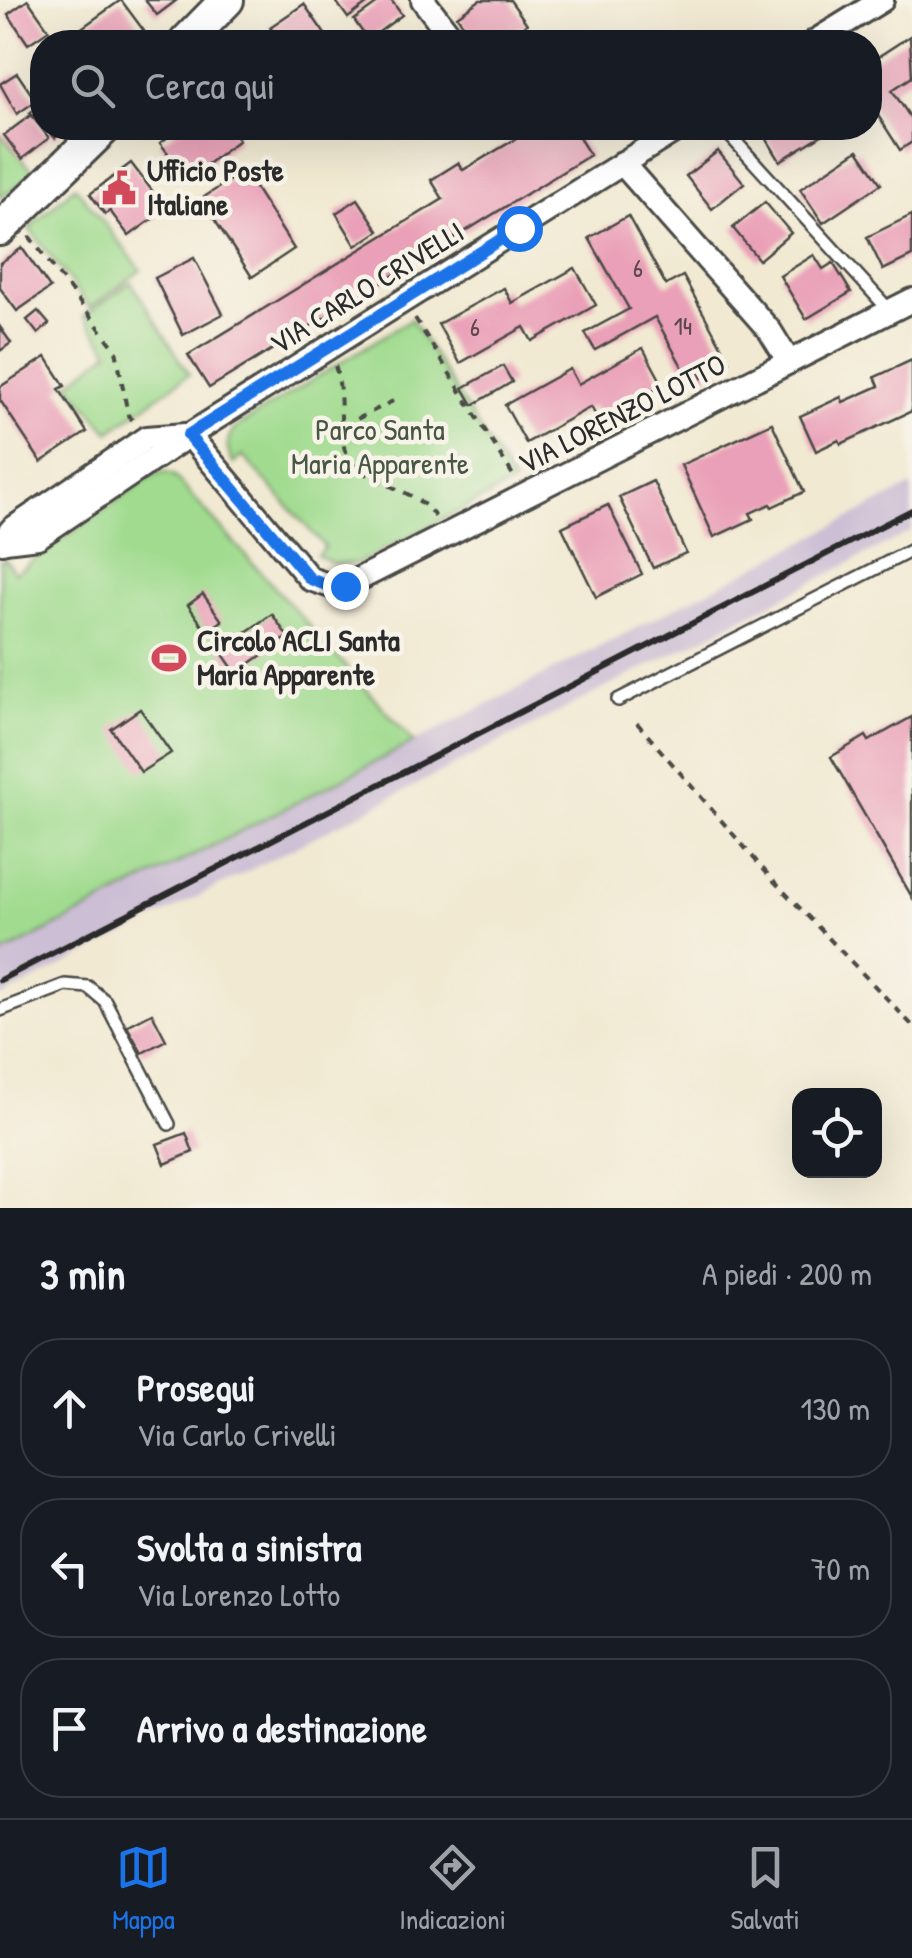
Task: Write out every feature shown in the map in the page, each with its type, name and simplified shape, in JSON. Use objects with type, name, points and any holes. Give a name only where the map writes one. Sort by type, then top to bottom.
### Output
[{"type":"main road","points":[[197,30],[226,0]]},
{"type":"main road","points":[[11,229],[93,140]]},
{"type":"street","points":[[423,0],[446,30]]},
{"type":"street","points":[[833,30],[882,0]]},
{"type":"street","name":"VIA CARLO CRIVELLI","points":[[2,542],[38,537],[188,435],[659,140]]},
{"type":"street","points":[[622,163],[770,331],[789,362]]},
{"type":"street","name":"VIA LORENZO LOTTO","points":[[188,435],[310,579],[334,588],[345,586],[912,300]]},
{"type":"street","name":"VIA CARLO CRIVELLI","points":[[2,542],[12,530],[146,438],[188,435]]},
{"type":"lane","points":[[733,140],[890,311]]},
{"type":"lane","points":[[618,700],[912,550]]},
{"type":"lane","points":[[0,1010],[66,985],[88,986],[104,1001],[169,1124]]},
{"type":"path","points":[[11,229],[116,350],[128,416],[146,438]]},
{"type":"path","points":[[412,314],[518,485]]},
{"type":"path","points":[[334,363],[341,390],[346,452],[352,462],[368,475],[413,495],[427,506],[440,526]]},
{"type":"path","points":[[344,426],[395,400]]},
{"type":"path","points":[[637,723],[771,878],[912,1025]]},
{"type":"shaded area","points":[[912,486],[912,531],[0,998],[0,955]]},
{"type":"green space","points":[[0,134],[35,173],[0,198]]},
{"type":"green space","points":[[75,186],[141,270],[90,308],[29,228]]},
{"type":"green space","points":[[131,282],[189,374],[109,432],[69,384],[110,351],[84,316]]},
{"type":"green space","name":"Parco Santa Maria Apparente","points":[[411,319],[513,483],[358,563],[334,564],[317,555],[325,547],[243,456],[233,463],[229,439],[238,426]]},
{"type":"green space","name":"Circolo ACLI Santa Maria Apparente","points":[[163,472],[173,475],[414,742],[0,955],[0,561],[4,558],[15,573]]},
{"type":"building","points":[[28,0],[49,30],[30,30],[28,44],[8,14]]},
{"type":"building","points":[[121,0],[143,30],[79,30]]},
{"type":"building","points":[[145,0],[177,0],[157,15]]},
{"type":"building","points":[[335,0],[372,0],[348,18]]},
{"type":"building","points":[[382,0],[391,0],[402,15],[382,30],[361,30],[354,20]]},
{"type":"building","points":[[480,0],[510,0],[527,24],[518,30],[467,30],[457,16]]},
{"type":"building","points":[[304,4],[322,30],[272,30],[270,27]]},
{"type":"building","points":[[910,36],[912,77],[892,90],[912,120],[912,142],[900,150],[882,122],[882,54]]},
{"type":"building","points":[[17,73],[30,92],[30,105],[17,114],[0,84]]},
{"type":"building","points":[[30,116],[30,140],[46,140],[22,159],[4,135]]},
{"type":"building","points":[[164,140],[239,140],[188,179],[160,143]]},
{"type":"building","points":[[514,140],[581,140],[590,155],[209,388],[188,355],[443,199],[431,180],[458,163],[463,170]]},
{"type":"building","points":[[767,140],[814,140],[780,161]]},
{"type":"building","points":[[858,150],[881,184],[823,223],[800,189]]},
{"type":"building","points":[[718,151],[744,183],[712,209],[686,176]]},
{"type":"building","points":[[131,163],[166,209],[129,236],[110,211],[105,214],[90,194]]},
{"type":"building","points":[[244,171],[294,249],[252,277],[201,199]]},
{"type":"building","points":[[358,199],[379,231],[356,246],[336,213]]},
{"type":"building","points":[[765,202],[791,233],[759,260],[733,228]]},
{"type":"building","points":[[912,215],[912,256],[883,270],[867,237]]},
{"type":"building","points":[[628,216],[666,285],[683,276],[730,362],[702,378],[695,364],[684,370],[655,317],[595,350],[585,333],[629,309],[589,238]]},
{"type":"building","points":[[22,248],[50,288],[17,311],[0,288],[0,263]]},
{"type":"building","points":[[814,255],[823,269],[833,263],[851,292],[806,319],[780,276]]},
{"type":"building","points":[[194,258],[223,314],[183,335],[155,278]]},
{"type":"building","points":[[575,268],[596,305],[532,341],[524,327],[460,363],[438,324],[504,288],[512,303]]},
{"type":"building","points":[[38,311],[49,324],[38,334],[27,320]]},
{"type":"building","points":[[0,327],[11,343],[0,351]]},
{"type":"building","points":[[643,348],[663,385],[599,421],[591,407],[526,443],[505,405],[570,369],[578,384]]},
{"type":"building","points":[[46,357],[65,386],[59,389],[87,432],[41,462],[0,400],[0,387]]},
{"type":"building","points":[[912,360],[912,411],[841,444],[839,440],[816,451],[800,416],[841,397],[843,402],[879,386],[875,377]]},
{"type":"building","points":[[503,366],[512,382],[473,405],[463,388]]},
{"type":"building","points":[[772,423],[804,492],[750,513],[753,519],[714,537],[681,465]]},
{"type":"building","points":[[653,481],[686,553],[653,568],[619,497]]},
{"type":"building","points":[[608,505],[642,574],[596,597],[562,527]]},
{"type":"building","points":[[203,594],[222,621],[207,632],[188,605]]},
{"type":"building","points":[[272,614],[288,637],[236,673],[220,650]]},
{"type":"building","points":[[140,709],[171,753],[141,772],[111,729]]},
{"type":"building","points":[[912,717],[912,897],[831,757],[866,736],[869,741]]},
{"type":"building","points":[[152,1013],[166,1040],[142,1053],[127,1026]]},
{"type":"building","points":[[186,1133],[193,1152],[165,1164],[157,1144]]},
{"type":"railway","points":[[0,980],[912,510]]},
{"type":"place","name":"Ufficio Poste Italiane","points":[[119,188]]},
{"type":"place","name":"Circolo ACLI Santa Maria Apparente","points":[[169,658]]},
{"type":"route","points":[[345,586],[334,588],[310,579],[188,435],[519,228]]}]
